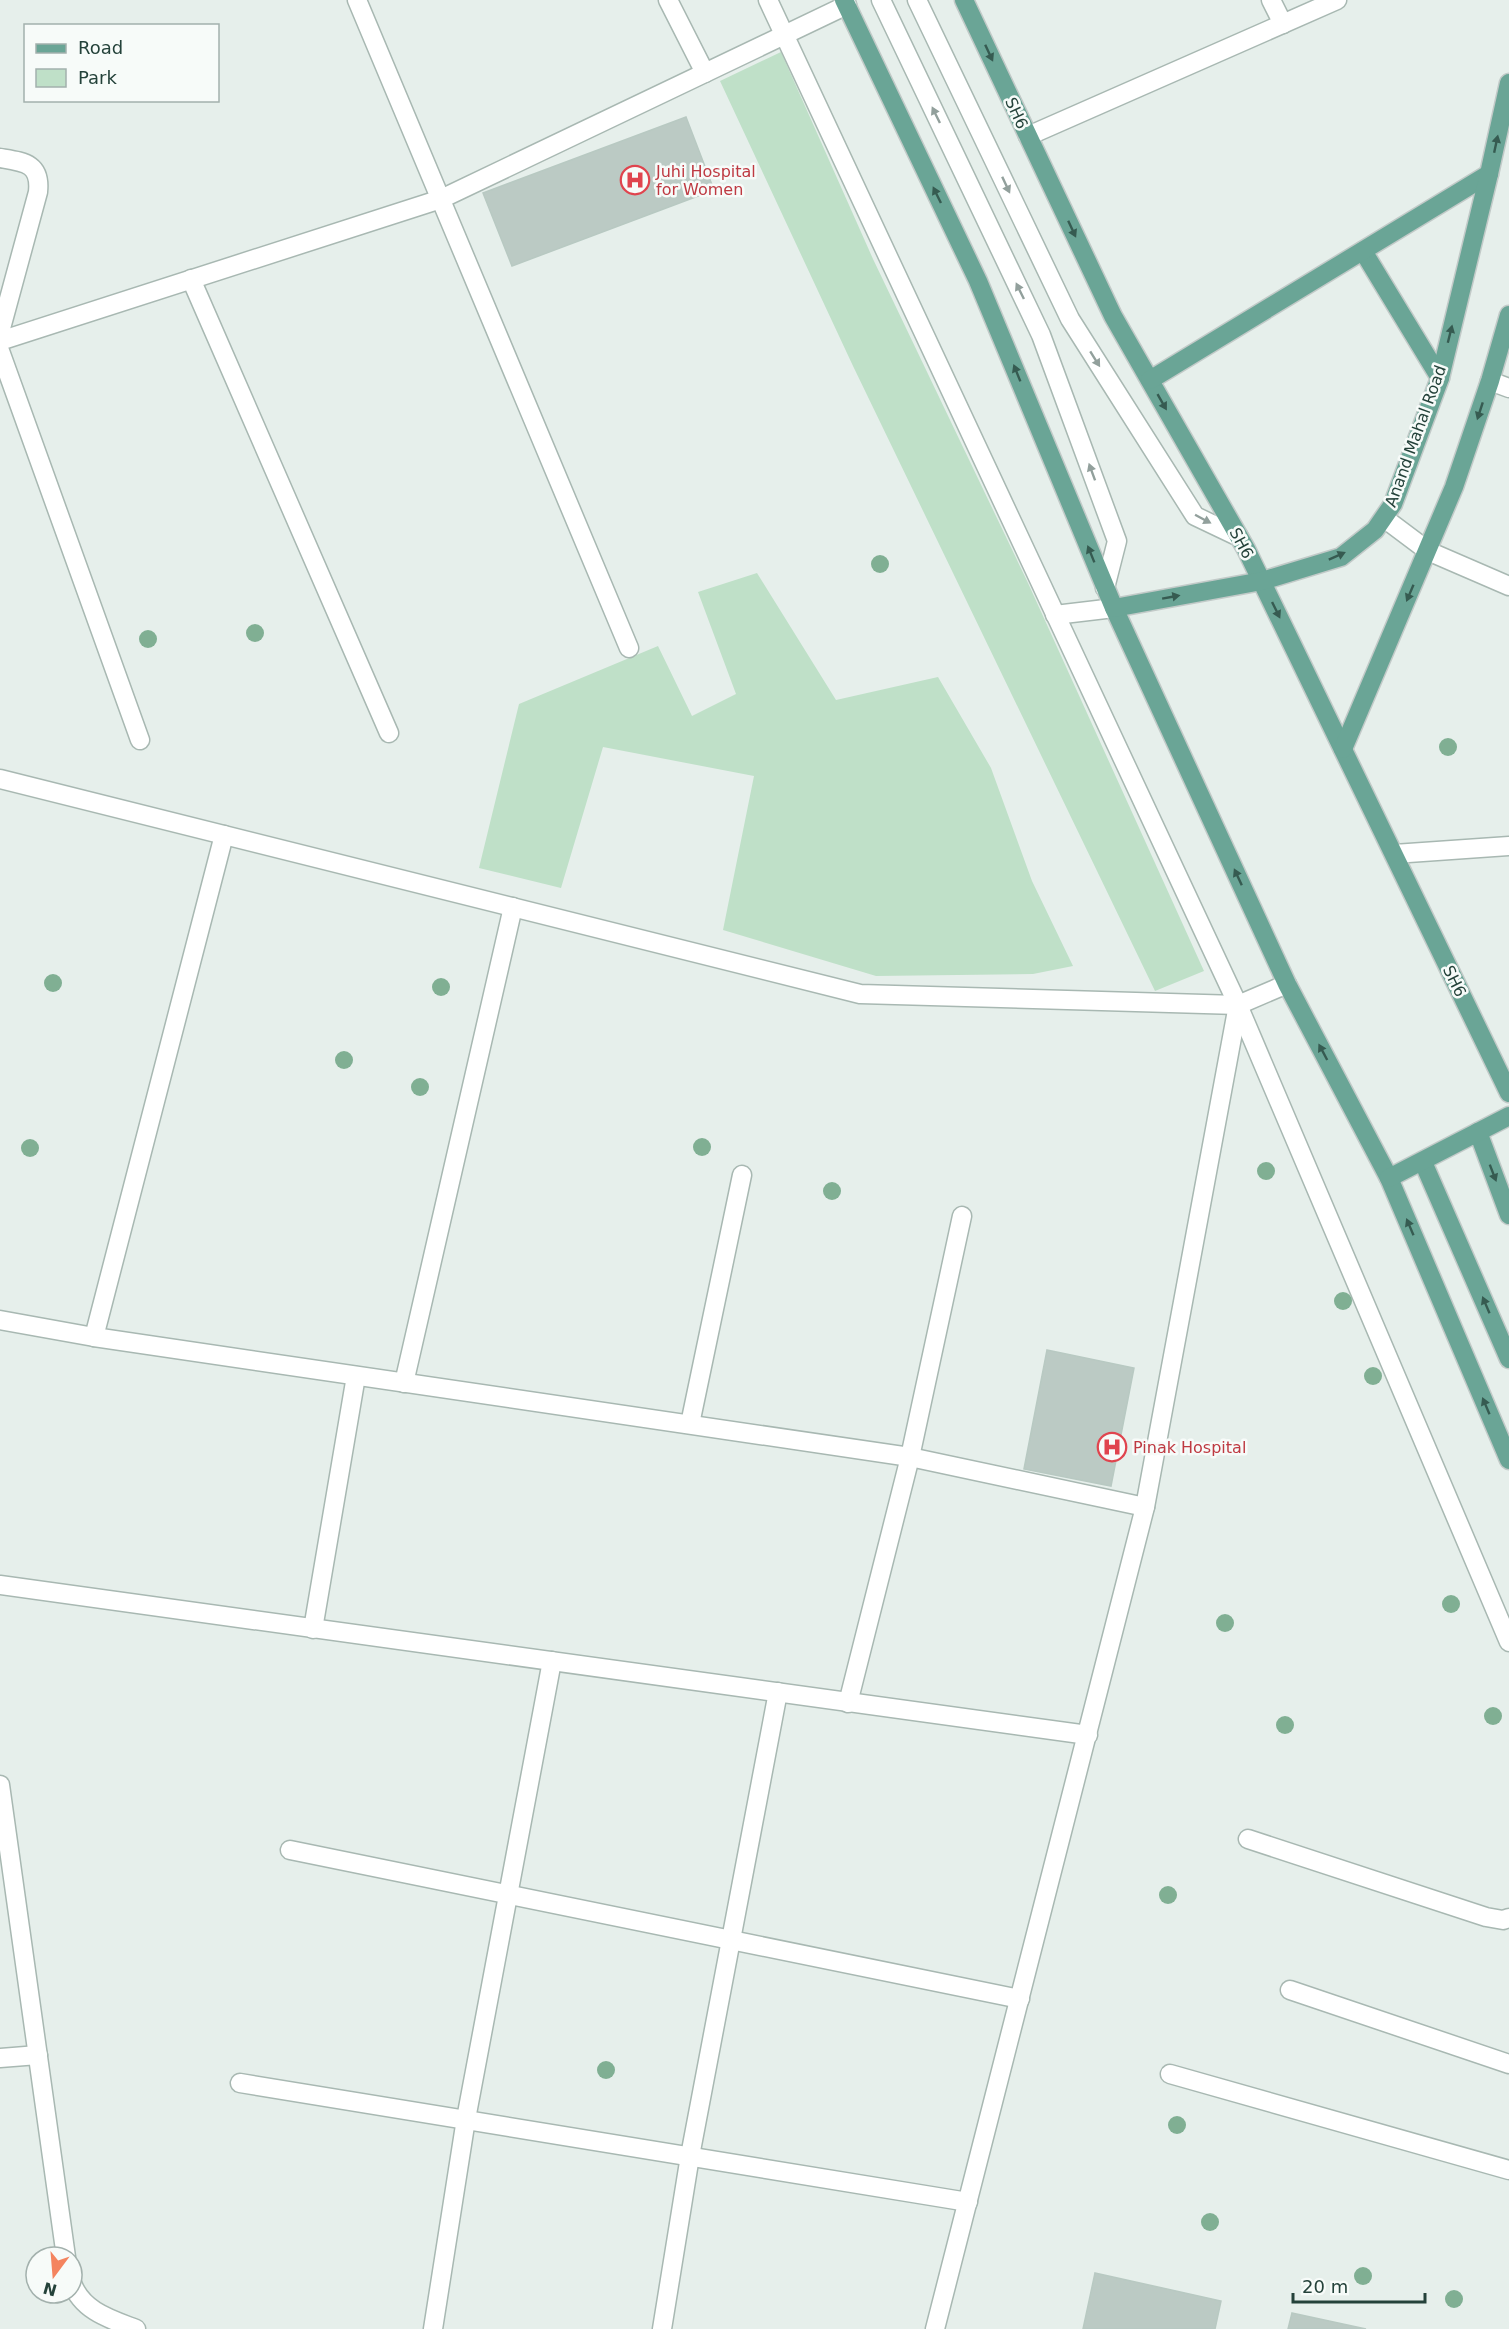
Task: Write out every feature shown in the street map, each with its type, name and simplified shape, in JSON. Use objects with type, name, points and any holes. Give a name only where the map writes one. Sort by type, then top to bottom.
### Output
[{"type":"main road","name":"SH6","points":[[964,0],[1113,316],[1262,581],[1509,1093]]},
{"type":"main road","points":[[845,3],[978,281],[1105,588],[1287,984],[1389,1178],[1509,1460]]},
{"type":"main road","name":"Anand Mahal Road","points":[[1114,608],[1262,581],[1341,557],[1375,530],[1394,504],[1440,378],[1509,83]]},
{"type":"main road","points":[[1150,380],[1489,174]]},
{"type":"main road","points":[[1363,250],[1440,378]]},
{"type":"main road","points":[[1343,749],[1454,488],[1490,381],[1509,315]]},
{"type":"main road","points":[[1389,1178],[1509,1116]]},
{"type":"main road","points":[[1478,1132],[1509,1215]]},
{"type":"main road","points":[[1423,1162],[1509,1359]]},
{"type":"street","points":[[357,0],[629,648]]},
{"type":"street","points":[[668,0],[705,73]]},
{"type":"street","points":[[768,0],[1238,1005],[1509,1642]]},
{"type":"street","points":[[881,0],[1041,335],[1117,541],[1105,588]]},
{"type":"street","points":[[917,0],[1070,319],[1195,516],[1239,537]]},
{"type":"street","points":[[1271,0],[1283,24]]},
{"type":"street","points":[[1028,136],[1337,0]]},
{"type":"street","points":[[0,342],[441,198],[784,35],[845,3]]},
{"type":"street","points":[[0,158],[28,164],[36,171],[39,180],[38,192],[0,332]]},
{"type":"street","points":[[192,279],[388,734]]},
{"type":"street","points":[[0,351],[140,740]]},
{"type":"street","points":[[1490,381],[1509,388]]},
{"type":"street","points":[[1384,518],[1428,551],[1509,586]]},
{"type":"street","name":"Anand Mahal Road","points":[[1055,615],[1114,608]]},
{"type":"street","points":[[0,779],[860,994],[1238,1005],[1287,984]]},
{"type":"street","points":[[94,1337],[224,835]]},
{"type":"street","points":[[1394,855],[1509,846]]},
{"type":"street","points":[[404,1383],[513,907]]},
{"type":"street","points":[[935,2329],[1145,1507],[1238,1005]]},
{"type":"street","points":[[690,1424],[742,1175]]},
{"type":"street","points":[[848,1703],[910,1457],[962,1216]]},
{"type":"street","points":[[0,1320],[94,1337],[910,1457],[1145,1507]]},
{"type":"street","points":[[313,1629],[356,1376]]},
{"type":"street","points":[[0,1585],[1088,1736]]},
{"type":"street","points":[[433,2329],[466,2119],[510,1895],[552,1661]]},
{"type":"street","points":[[662,2329],[690,2156],[733,1941],[778,1692]]},
{"type":"street","points":[[0,1785],[64,2245]]},
{"type":"street","points":[[1248,1839],[1486,1917],[1503,1920],[1509,1918]]},
{"type":"street","points":[[290,1850],[1020,1999]]},
{"type":"street","points":[[1290,1990],[1509,2064]]},
{"type":"street","points":[[0,2058],[38,2055]]},
{"type":"street","points":[[1170,2074],[1509,2170]]},
{"type":"street","points":[[240,2083],[968,2202]]},
{"type":"street","points":[[84,2302],[96,2313],[136,2329]]},
{"type":"green space","points":[[781,52],[873,259],[1028,583],[1204,971],[1155,991],[853,366],[720,81]]},
{"type":"green space","points":[[757,573],[836,700],[938,677],[991,768],[1032,881],[1073,966],[1033,974],[876,976],[723,930],[754,776],[603,747],[561,888],[479,868],[519,704],[658,646],[692,716],[736,694],[698,592]]},
{"type":"building","points":[[686,117],[714,190],[512,266],[483,193]]},
{"type":"building","points":[[1047,1350],[1134,1368],[1111,1486],[1024,1469]]},
{"type":"building","points":[[1095,2273],[1221,2301],[1215,2329],[1083,2329]]},
{"type":"building","points":[[1292,2313],[1366,2329],[1288,2329]]},
{"type":"place","name":"Juhi Hospital for Women","points":[[635,180]]},
{"type":"place","name":"Pinak Hospital","points":[[1112,1447]]}]
